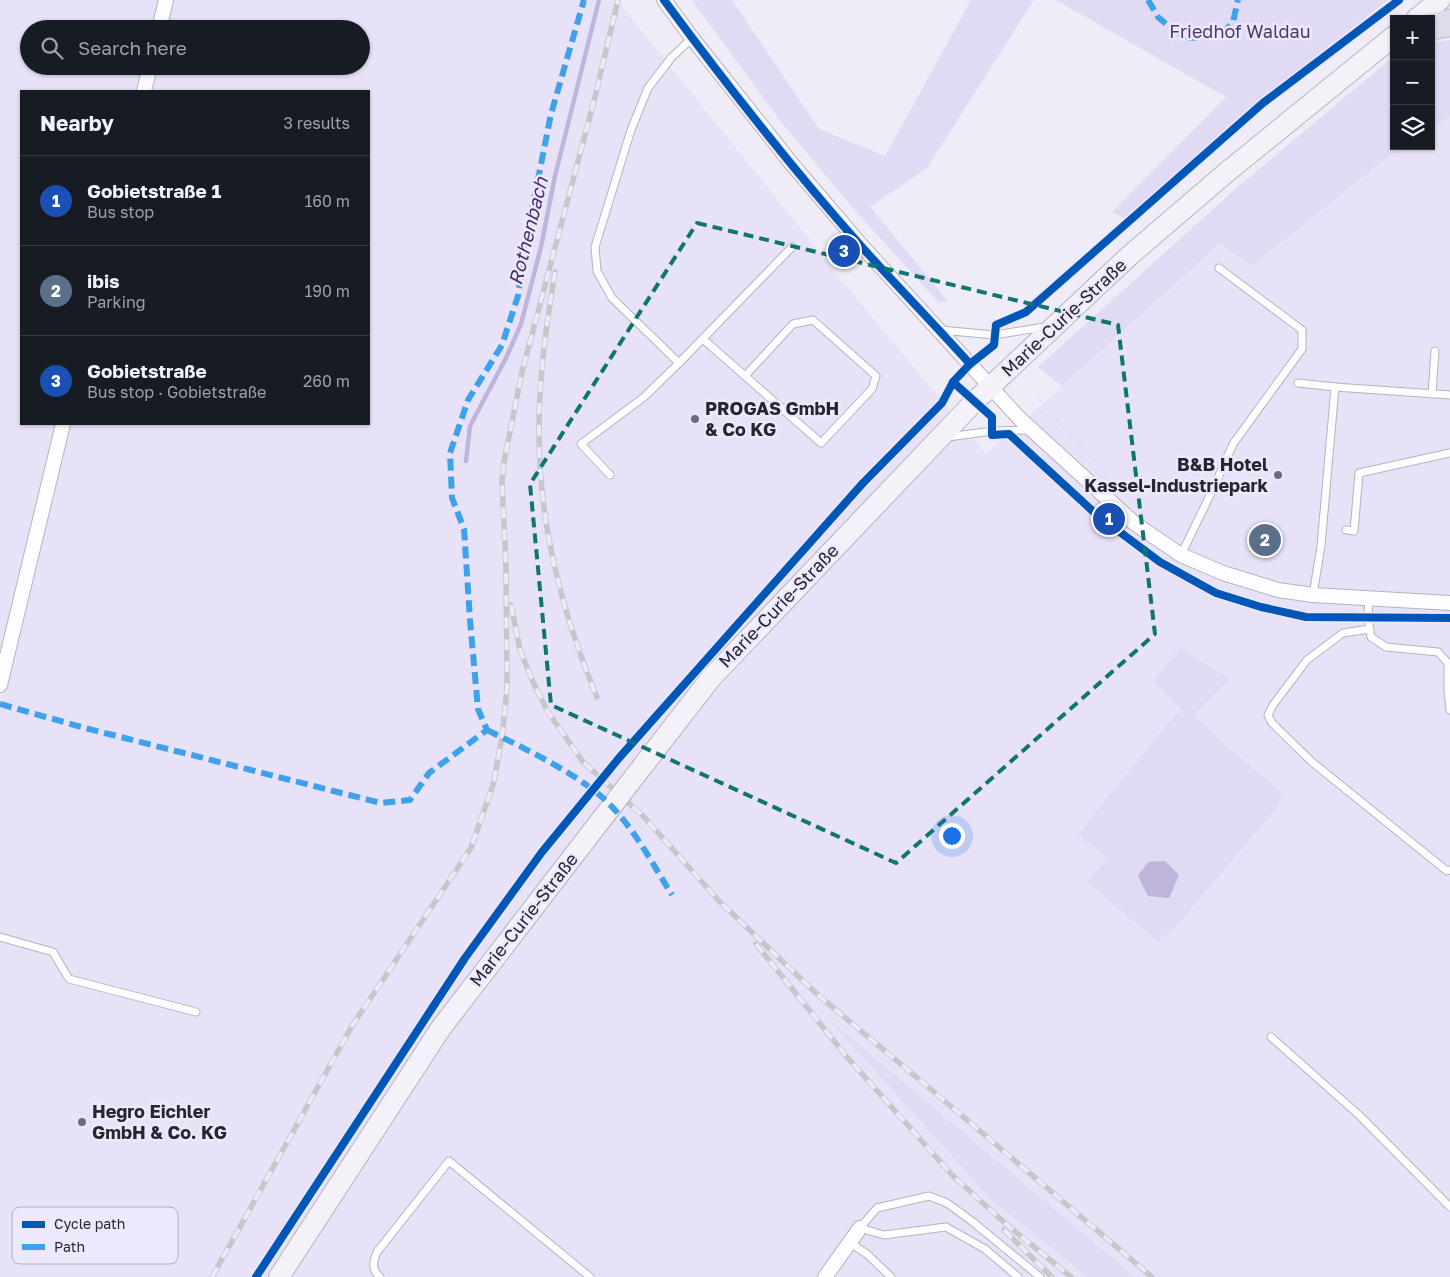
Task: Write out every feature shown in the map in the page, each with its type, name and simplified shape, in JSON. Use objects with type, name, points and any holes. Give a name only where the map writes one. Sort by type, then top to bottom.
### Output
[{"type":"highway","points":[[1435,25],[1450,23]]},
{"type":"main road","points":[[1421,15],[1440,0]]},
{"type":"main road","name":"Marie-Curie-Straße","points":[[279,1277],[441,1028],[711,678],[940,438],[1129,256],[1219,178],[1390,39]]},
{"type":"street","points":[[161,20],[166,0]]},
{"type":"street","points":[[664,0],[791,163],[860,244],[1032,430],[1134,523],[1181,555],[1223,573],[1278,590],[1313,595],[1450,603]]},
{"type":"street","points":[[144,90],[148,75]]},
{"type":"street","points":[[0,685],[63,425]]},
{"type":"street","points":[[825,1277],[860,1228]]},
{"type":"lane","points":[[679,363],[612,298],[597,271],[596,247],[631,130],[648,88],[671,58],[692,38]]},
{"type":"lane","points":[[610,475],[581,444],[644,397],[792,247]]},
{"type":"lane","points":[[1181,555],[1214,487],[1232,444],[1302,349],[1302,330],[1219,268]]},
{"type":"lane","points":[[703,339],[821,443],[872,389],[876,376],[813,320],[793,324],[745,376]]},
{"type":"lane","points":[[939,330],[994,335],[1055,326]]},
{"type":"lane","points":[[1432,394],[1435,352]]},
{"type":"lane","points":[[1298,383],[1450,396]]},
{"type":"lane","points":[[1313,595],[1321,546],[1335,387]]},
{"type":"lane","points":[[940,438],[992,431],[1032,430]]},
{"type":"lane","points":[[1346,530],[1354,531],[1359,473],[1450,453]]},
{"type":"lane","points":[[1369,599],[1368,618],[1371,638],[1386,647],[1438,652],[1449,663],[1448,690],[1450,710]]},
{"type":"lane","points":[[1370,629],[1342,633],[1307,660],[1268,715],[1272,723],[1312,762],[1447,871],[1450,870]]},
{"type":"lane","points":[[0,937],[53,952],[69,979],[196,1012]]},
{"type":"lane","points":[[1271,1037],[1358,1115],[1450,1207]]},
{"type":"lane","points":[[380,1277],[376,1273],[372,1262],[377,1252],[449,1160],[590,1277]]},
{"type":"lane","points":[[1018,1277],[985,1249],[946,1227],[884,1235],[860,1228],[877,1208],[929,1196],[947,1203],[960,1212],[1040,1277]]},
{"type":"lane","points":[[850,1243],[867,1254],[891,1277]]},
{"type":"path","points":[[1037,397],[1103,471],[1107,478]]},
{"type":"highlighted area","points":[[697,223],[1118,325],[1155,634],[896,863],[551,705],[530,484]]},
{"type":"shaded area","points":[[0,0],[617,0],[855,296],[986,454],[1221,244],[1252,266],[1398,150],[1435,150],[1435,126],[1450,117],[1450,1277],[0,1277]]},
{"type":"shaded area","points":[[1165,861],[1179,875],[1169,898],[1148,896],[1138,876],[1148,862]]},
{"type":"green space","points":[[692,0],[732,0],[819,129],[885,156],[971,0],[1034,0],[927,168],[870,207],[947,300],[939,303],[852,207],[781,122]]},
{"type":"green space","name":"Friedhof Waldau","points":[[1056,0],[1388,0],[1260,101],[1126,219],[1112,212],[1226,97]]},
{"type":"green space","points":[[1450,40],[1450,117],[1435,126],[1435,60],[1435,42]]},
{"type":"green space","points":[[1390,59],[1390,150],[1398,150],[1252,266],[1220,244],[1062,386],[1038,367],[1232,192]]},
{"type":"green space","points":[[1180,648],[1230,679],[1194,715],[1215,736],[1282,793],[1275,810],[1173,930],[1157,941],[1087,882],[1107,858],[1078,834],[1169,722],[1182,710],[1153,682]]},
{"type":"green space","points":[[826,1017],[1135,1277],[1087,1277],[991,1199]]},
{"type":"waterway","name":"Rothenbach","points":[[466,461],[470,426],[506,358],[521,324],[541,247],[555,176],[599,0]]},
{"type":"railway","points":[[212,1277],[352,1026],[471,848],[493,785],[502,738],[507,688],[506,568],[502,481],[504,462],[522,372],[594,101],[618,0]]},
{"type":"railway","points":[[555,272],[546,329],[540,387],[539,426],[543,496],[547,530],[563,598],[584,665],[597,697]]},
{"type":"railway","points":[[511,605],[520,650],[533,682],[548,712],[583,762],[643,816],[720,902],[818,995],[1152,1277]]},
{"type":"railway","points":[[756,944],[847,1057],[953,1176],[1006,1224],[1071,1277]]},
{"type":"railway","points":[[1004,1230],[1052,1277]]},
{"type":"marked path","points":[[0,704],[85,728],[381,803],[410,800],[429,773],[487,730],[478,709],[464,529],[452,498],[450,453],[468,400],[502,345],[518,296],[526,240],[551,114],[584,0]]},
{"type":"marked path","points":[[1148,0],[1158,17],[1173,30],[1190,38],[1208,36],[1226,30],[1233,22],[1238,0]]},
{"type":"marked path","points":[[487,730],[562,769],[603,798],[632,832],[672,895]]},
{"type":"cycle path","points":[[664,0],[735,94],[809,186],[860,245],[970,364]]},
{"type":"cycle path","points":[[256,1277],[465,958],[542,852],[619,758],[863,483],[942,403],[953,382],[970,364],[994,345],[996,325],[1026,312],[1263,103],[1399,0]]},
{"type":"cycle path","points":[[953,382],[992,417],[992,435],[1009,434],[1097,515],[1160,562],[1216,593],[1261,607],[1306,617],[1450,618]]},
{"type":"place","name":"Gobietstraße","points":[[844,251]]},
{"type":"place","name":"PROGAS GmbH & Co KG","points":[[695,419]]},
{"type":"place","name":"B&B Hotel Kassel-Industriepark","points":[[1278,475]]},
{"type":"place","name":"Gobietstraße 1","points":[[1109,519]]},
{"type":"place","name":"ibis","points":[[1265,540]]},
{"type":"place","name":"Hegro Eichler GmbH & Co. KG","points":[[82,1122]]}]
